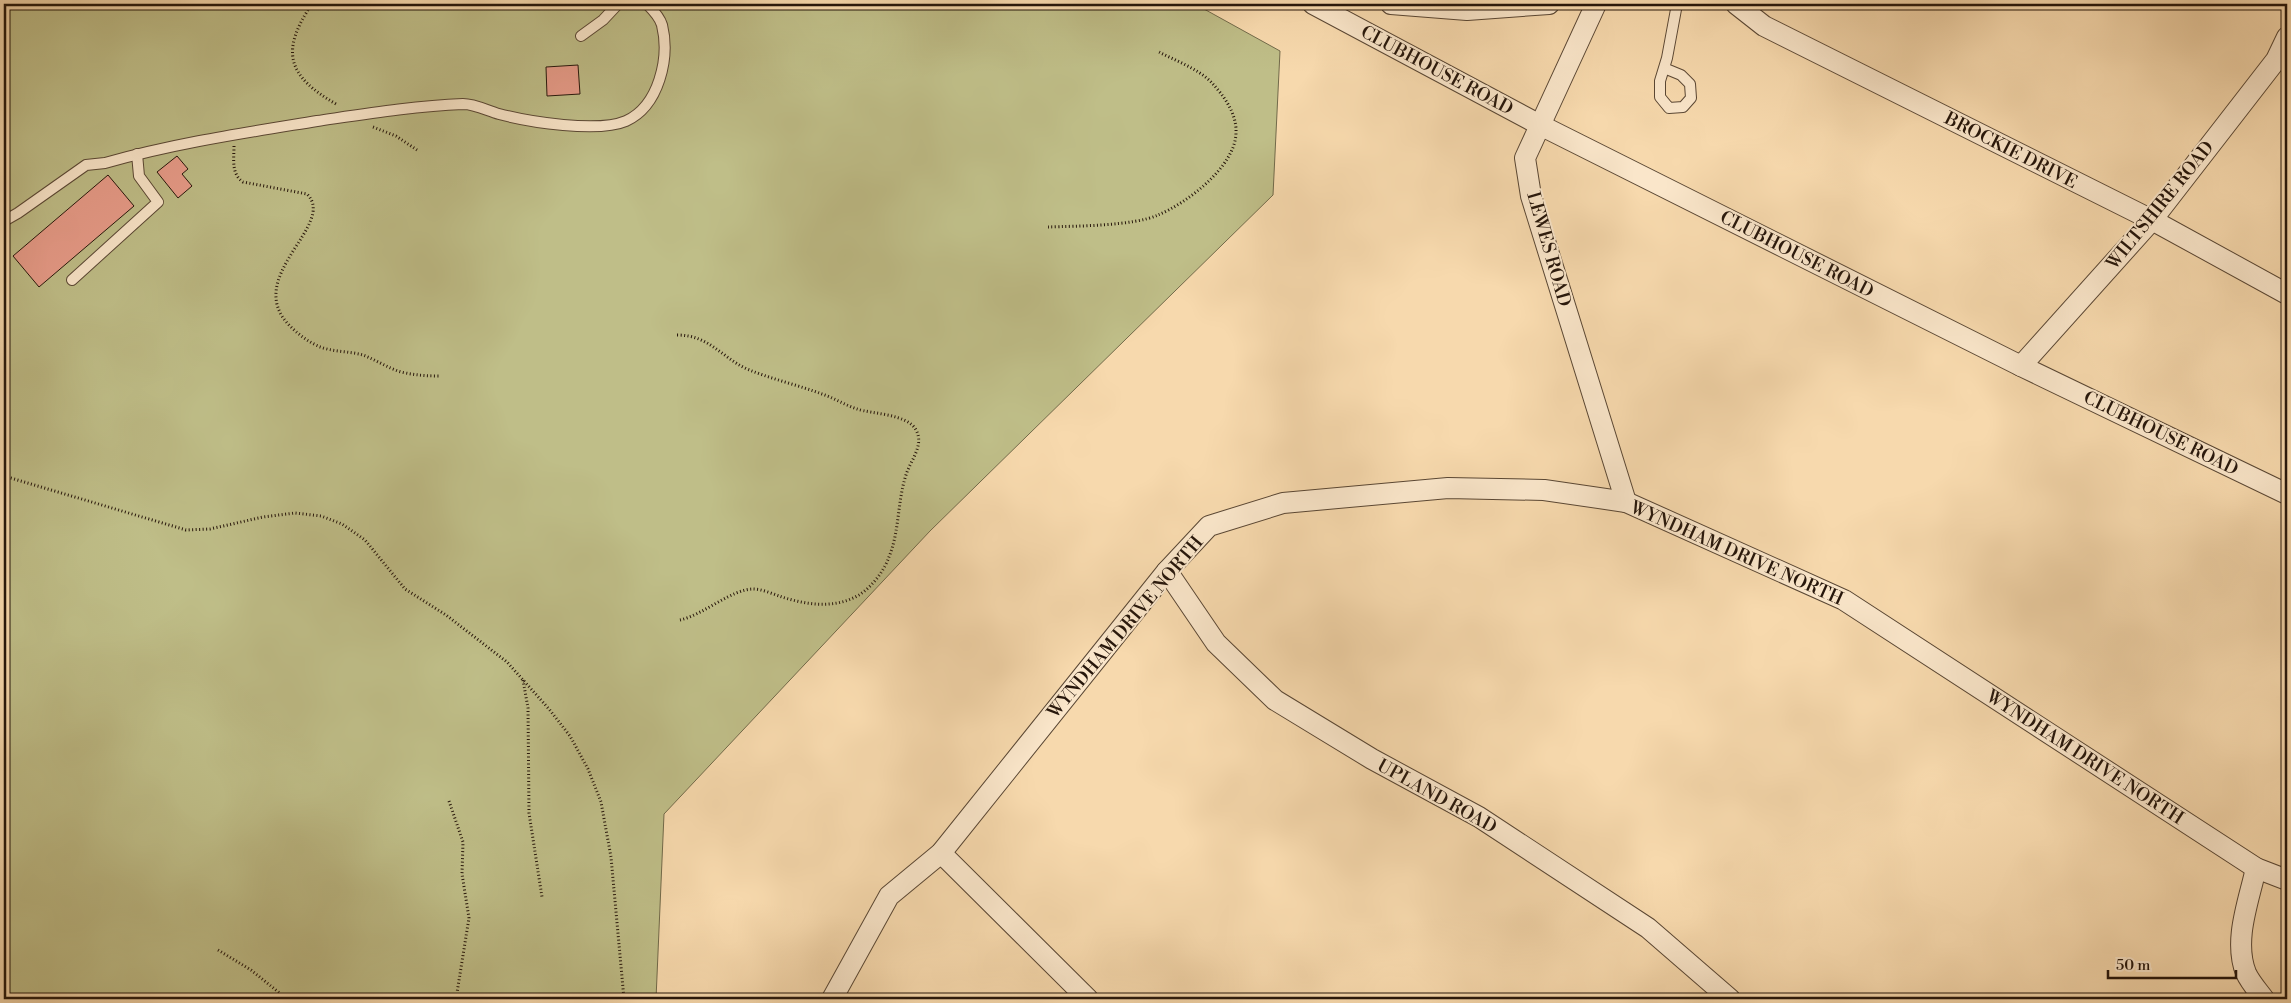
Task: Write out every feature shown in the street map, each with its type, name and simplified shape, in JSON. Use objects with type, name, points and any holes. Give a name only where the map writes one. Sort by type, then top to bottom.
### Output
[{"type":"street","name":"CLUBHOUSE ROAD","points":[[1312,4],[1540,125],[2021,366],[2287,494]]},
{"type":"street","points":[[1391,4],[1467,10],[1549,4]]},
{"type":"street","name":"LEWES ROAD","points":[[1596,4],[1525,158],[1531,196],[1626,502]]},
{"type":"street","name":"BROCKIE DRIVE","points":[[1736,4],[1764,26],[2152,220],[2287,294]]},
{"type":"street","name":"WILTSHIRE ROAD","points":[[2021,366],[2152,220],[2276,60],[2287,37]]},
{"type":"street","name":"WYNDHAM DRIVE NORTH","points":[[832,999],[889,896],[941,853],[1167,570],[1209,526],[1283,502],[1448,488],[1544,490],[1626,502],[1844,600],[2256,868],[2287,880]]},
{"type":"street","name":"UPLAND ROAD","points":[[1167,570],[1216,643],[1275,700],[1372,759],[1495,827],[1648,928],[1730,999]]},
{"type":"street","points":[[941,853],[1088,999]]},
{"type":"street","points":[[2256,868],[2242,933],[2242,952],[2246,973],[2264,999]]},
{"type":"lane","points":[[581,36],[602,20],[618,4]]},
{"type":"lane","points":[[4,221],[86,165],[106,163],[137,154],[234,133],[353,115],[466,104],[499,114],[546,123],[601,126],[626,121],[647,106],[660,81],[665,49],[662,24],[647,4]]},
{"type":"lane","points":[[1664,68],[1677,4]]},
{"type":"lane","points":[[72,280],[158,202],[139,176],[137,154]]},
{"type":"path","points":[[312,4],[301,19],[293,39],[293,63],[302,80],[318,94],[353,115]]},
{"type":"path","points":[[1048,227],[1138,221],[1157,216],[1197,192],[1215,174],[1232,149],[1236,132],[1232,109],[1210,82],[1159,52]]},
{"type":"path","points":[[371,126],[396,136],[417,150]]},
{"type":"path","points":[[234,133],[234,171],[237,178],[243,182],[307,194],[313,200],[314,210],[275,286],[276,306],[282,318],[299,335],[319,346],[363,356],[400,372],[439,376]]},
{"type":"path","points":[[677,335],[688,335],[718,348],[746,368],[841,400],[856,408],[900,418],[912,424],[919,440],[916,454],[905,480],[889,559],[877,579],[859,595],[825,604],[805,604],[753,589],[742,591],[690,618],[680,620]]},
{"type":"path","points":[[4,476],[186,530],[210,529],[263,517],[295,513],[321,516],[342,524],[365,540],[405,589],[446,615],[506,662],[549,709],[570,736],[588,769],[601,802],[611,856],[624,999]]},
{"type":"path","points":[[522,680],[528,708],[530,813],[542,897]]},
{"type":"path","points":[[449,801],[462,842],[462,874],[469,918],[456,999]]},
{"type":"path","points":[[218,950],[251,970],[286,999]]},
{"type":"shaded area","points":[[4,4],[1195,4],[1280,51],[1273,195],[930,531],[664,814],[656,999],[4,999]]},
{"type":"building","points":[[578,65],[580,94],[547,96],[546,67]]},
{"type":"building","points":[[177,156],[188,169],[182,174],[192,186],[178,198],[157,172]]},
{"type":"building","points":[[108,175],[134,206],[39,287],[13,256]]}]
